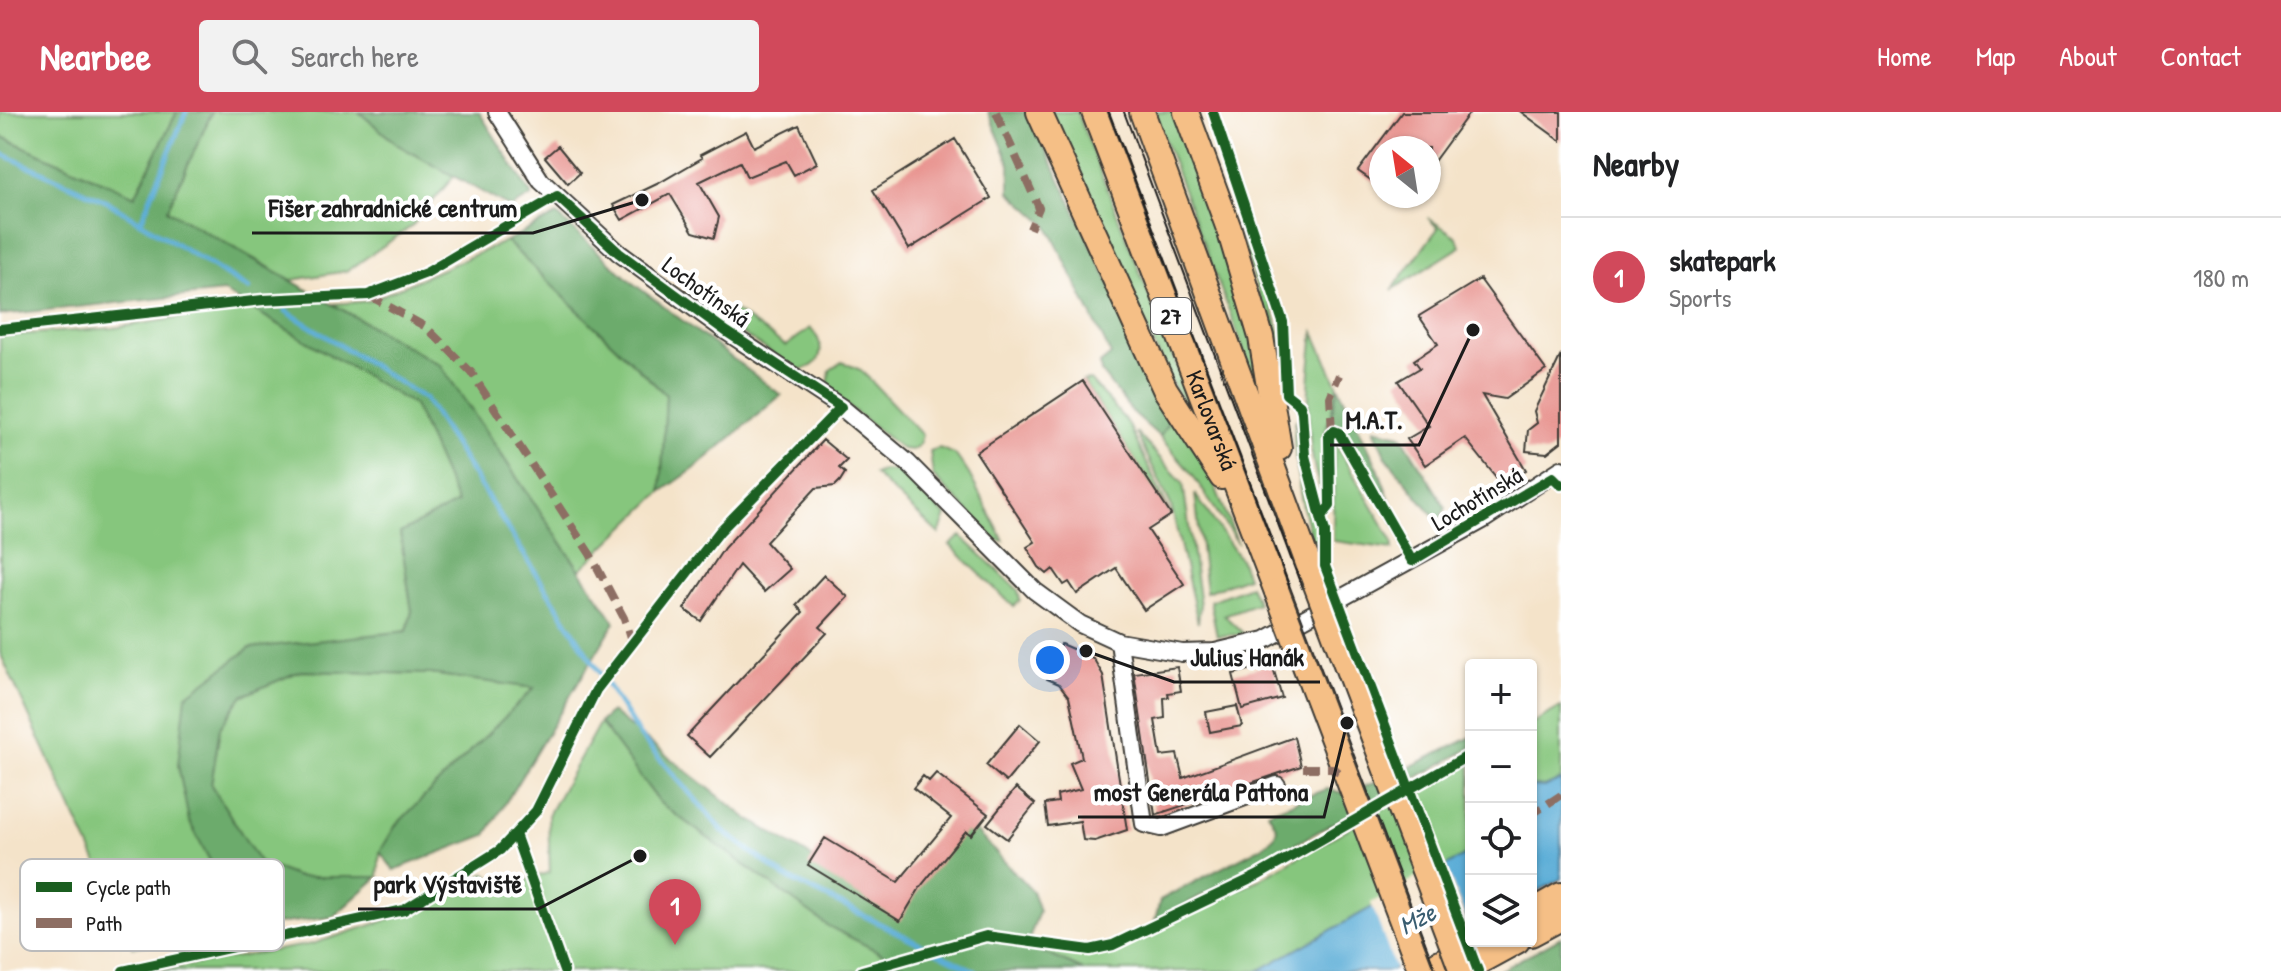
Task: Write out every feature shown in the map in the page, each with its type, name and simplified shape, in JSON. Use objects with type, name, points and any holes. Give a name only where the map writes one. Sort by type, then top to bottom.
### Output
[{"type":"main road","points":[[1039,112],[1165,389],[1249,520]]},
{"type":"main road","name":"Karlovarská","points":[[1094,112],[1422,971]]},
{"type":"main road","name":"Karlovarská","points":[[1142,112],[1462,971]]},
{"type":"main road","points":[[1186,112],[1229,229],[1261,337],[1291,512]]},
{"type":"main road","points":[[1537,909],[1561,895]]},
{"type":"main road","points":[[1537,931],[1561,918]]},
{"type":"main road","points":[[1422,971],[1468,947]]},
{"type":"main road","points":[[1462,971],[1506,947]]},
{"type":"street","name":"Lochotínská","points":[[497,112],[541,181],[619,253],[727,332],[841,407],[908,463],[1035,591],[1080,624],[1119,642],[1182,653],[1215,652],[1265,640],[1558,477]]},
{"type":"street","points":[[1119,642],[1144,824],[1161,828],[1277,785]]},
{"type":"green space","points":[[0,112],[177,112],[135,196],[0,136]]},
{"type":"green space","points":[[177,112],[212,112],[167,210],[441,366],[615,622],[486,835],[394,870],[380,852],[396,825],[534,688],[430,674],[300,671],[242,696],[220,728],[211,785],[257,859],[209,859],[189,821],[178,765],[186,696],[250,648],[407,631],[412,611],[400,533],[457,503],[414,405],[224,292],[0,315],[0,136],[135,196]]},
{"type":"green space","points":[[212,112],[359,112],[398,145],[454,176],[412,226],[347,271],[292,280],[167,210]]},
{"type":"green space","points":[[359,112],[479,112],[532,196],[511,208],[398,145]]},
{"type":"green space","points":[[988,112],[1028,112],[1172,415],[1160,437],[1134,414],[1101,372],[1100,364],[1111,355],[1048,226],[1010,192],[1010,164]]},
{"type":"green space","points":[[1050,112],[1077,112],[1194,410],[1189,411],[1170,380]]},
{"type":"green space","points":[[1154,112],[1179,112],[1250,332],[1267,422],[1240,340]]},
{"type":"green space","points":[[1237,192],[1281,337],[1279,377],[1276,352],[1233,208]]},
{"type":"green space","points":[[557,215],[634,284],[781,395],[694,469],[661,492],[666,395],[506,241]]},
{"type":"green space","points":[[1428,218],[1457,237],[1460,247],[1392,290],[1438,228]]},
{"type":"green space","points":[[506,241],[666,395],[661,492],[580,570],[441,366],[333,304],[369,301]]},
{"type":"green space","points":[[250,307],[414,405],[458,503],[400,533],[412,611],[407,631],[350,640],[186,697],[219,859],[95,859],[0,653],[0,336],[113,328]]},
{"type":"green space","points":[[731,308],[786,346],[810,328],[819,341],[818,360],[798,370],[724,322]]},
{"type":"green space","points":[[1314,332],[1338,386],[1324,437],[1324,500],[1313,459],[1308,417]]},
{"type":"green space","points":[[842,362],[861,370],[922,435],[919,445],[912,450],[902,449],[833,394],[828,387],[830,370]]},
{"type":"green space","points":[[1090,380],[1128,423],[1171,515],[1083,381]]},
{"type":"green space","points":[[1338,386],[1378,468],[1404,539],[1342,432],[1329,426]]},
{"type":"green space","points":[[1172,415],[1209,471],[1238,544],[1192,474],[1160,437]]},
{"type":"green space","points":[[1296,419],[1299,452],[1320,529],[1320,539],[1313,545],[1298,482]]},
{"type":"green space","points":[[1374,429],[1401,435],[1446,508],[1438,521],[1386,457]]},
{"type":"green space","points":[[1136,432],[1183,483],[1200,605],[1198,623],[1171,505]]},
{"type":"green space","points":[[1334,441],[1392,540],[1393,549],[1333,541]]},
{"type":"green space","points":[[939,448],[955,454],[969,474],[1004,541],[996,540],[933,476],[930,451]]},
{"type":"green space","points":[[884,470],[899,471],[946,516],[939,534],[874,474]]},
{"type":"green space","points":[[1195,494],[1240,559],[1247,577],[1206,592]]},
{"type":"green space","points":[[961,536],[1018,590],[1020,600],[1014,607],[950,545]]},
{"type":"green space","points":[[1250,586],[1258,603],[1224,615],[1244,634],[1217,636],[1210,601]]},
{"type":"green space","points":[[300,671],[430,674],[535,688],[396,825],[380,852],[378,877],[298,877],[284,872],[284,859],[257,859],[211,785],[220,728],[242,696]]},
{"type":"green space","points":[[1561,707],[1561,780],[1545,787],[1537,786],[1537,721]]},
{"type":"green space","points":[[611,712],[747,818],[899,910],[969,824],[1032,891],[1039,911],[1027,945],[1085,971],[916,971],[828,926],[660,803],[600,722]]},
{"type":"green space","points":[[600,722],[660,803],[828,925],[916,971],[156,971],[312,944],[431,906],[486,873],[493,881],[504,880],[516,884],[550,872],[548,815]]},
{"type":"green space","points":[[1465,740],[1465,751],[1155,921],[1160,900],[1262,847],[1274,837],[1277,828],[1268,812],[1327,789],[1343,793],[1383,780]]},
{"type":"green space","points":[[1465,761],[1465,855],[1258,971],[1085,971],[1027,945],[1090,954],[1115,949],[1258,880]]},
{"type":"green space","points":[[284,872],[298,877],[378,877],[333,917],[284,923]]},
{"type":"green space","points":[[1561,937],[1561,971],[1499,971]]},
{"type":"water","points":[[1561,780],[1561,879],[1537,892],[1537,786],[1545,787]]},
{"type":"water","name":"Mže","points":[[1465,855],[1465,931],[1391,971],[1258,971]]},
{"type":"pier","points":[[1444,862],[1465,916],[1465,935],[1396,971],[1371,903]]},
{"type":"building","points":[[1402,112],[1470,112],[1441,152],[1441,136],[1384,136]]},
{"type":"building","points":[[1521,112],[1561,112],[1561,141]]},
{"type":"building","points":[[799,125],[817,163],[794,175],[786,161],[747,177],[740,162],[699,182],[719,217],[714,238],[693,232],[670,194],[622,220],[613,205],[659,183],[702,158],[700,155],[746,131],[754,147]]},
{"type":"building","points":[[955,139],[991,198],[909,249],[873,190]]},
{"type":"building","points":[[558,146],[580,173],[568,184],[545,157]]},
{"type":"building","points":[[1369,156],[1369,179],[1358,171]]},
{"type":"building","points":[[1480,279],[1546,370],[1505,399],[1482,395],[1526,470],[1503,486],[1465,438],[1425,465],[1407,439],[1429,426],[1398,381],[1420,368],[1414,360],[1438,344],[1419,316]]},
{"type":"building","points":[[1561,355],[1561,442],[1547,453],[1526,451],[1528,430],[1537,423],[1534,411]]},
{"type":"building","points":[[1083,381],[1171,515],[1148,530],[1184,584],[1144,610],[1116,568],[1077,594],[1069,582],[1064,585],[1053,569],[1047,574],[1039,567],[1027,547],[1035,542],[976,452]]},
{"type":"building","points":[[823,440],[847,460],[839,468],[845,473],[835,486],[816,488],[766,542],[790,569],[764,592],[739,565],[701,621],[684,609],[724,548]]},
{"type":"building","points":[[824,575],[848,597],[820,627],[827,633],[710,757],[687,736],[803,612],[796,605]]},
{"type":"building","points":[[1061,644],[1093,658],[1103,675],[1127,830],[1095,841],[1083,840],[1080,821],[1048,826],[1045,804],[1058,802],[1057,795],[1081,789],[1070,763],[1082,758],[1069,697],[1059,684],[1047,679],[1051,667],[1046,665],[1052,650],[1057,652]]},
{"type":"building","points":[[1272,664],[1282,698],[1242,709],[1233,674]]},
{"type":"building","points":[[1177,667],[1181,691],[1168,693],[1169,697],[1164,698],[1165,718],[1155,720],[1161,756],[1177,754],[1183,778],[1294,737],[1301,766],[1155,815],[1134,673]]},
{"type":"building","points":[[1237,706],[1242,726],[1210,732],[1206,712]]},
{"type":"building","points":[[1020,724],[1040,741],[1006,782],[986,765]]},
{"type":"building","points":[[936,773],[988,814],[971,835],[966,831],[921,886],[900,921],[808,865],[825,838],[898,882],[951,818],[913,788],[923,776],[929,781]]},
{"type":"building","points":[[1016,788],[1035,804],[1007,839],[987,824]]},
{"type":"waterway","points":[[141,221],[186,112]]},
{"type":"waterway","points":[[0,153],[108,202],[249,289]]},
{"type":"waterway","points":[[286,311],[425,399],[640,736],[723,831],[784,876],[975,971]]},
{"type":"tram line","points":[[1109,112],[1436,971]]},
{"type":"tram line","points":[[1124,112],[1302,588]]},
{"type":"marked path","points":[[996,112],[1039,208],[1030,229]]},
{"type":"marked path","points":[[368,295],[426,327],[471,372],[590,554],[624,618],[632,644]]},
{"type":"marked path","points":[[1332,431],[1330,397],[1339,375]]},
{"type":"marked path","points":[[1303,768],[1332,768],[1339,772]]},
{"type":"marked path","points":[[1532,803],[1537,811],[1561,795]]},
{"type":"cycle path","points":[[1213,112],[1283,322],[1286,394],[1300,405],[1302,412],[1305,456],[1325,532],[1325,566],[1478,971]]},
{"type":"cycle path","points":[[0,329],[263,300],[368,295],[426,273],[557,196],[619,253],[727,332],[841,407],[720,531],[596,690],[536,811],[500,850],[404,910],[284,936]]},
{"type":"cycle path","points":[[1322,516],[1330,506],[1329,436],[1334,431],[1339,433],[1412,561],[1553,477],[1561,485]]},
{"type":"cycle path","points":[[862,971],[986,936],[1090,950],[1113,945],[1257,876],[1465,757]]},
{"type":"cycle path","points":[[516,837],[564,971]]},
{"type":"cycle path","points":[[123,971],[215,951]]},
{"type":"place","name":"Fišer zahradnické centrum","points":[[642,200]]},
{"type":"place","name":"M.A.T.","points":[[1473,330]]},
{"type":"place","name":"Julius Hanák","points":[[1086,651]]},
{"type":"place","name":"most Generála Pattona","points":[[1347,723]]},
{"type":"place","name":"park Výstaviště","points":[[640,856]]},
{"type":"place","name":"skatepark","points":[[675,945]]}]
